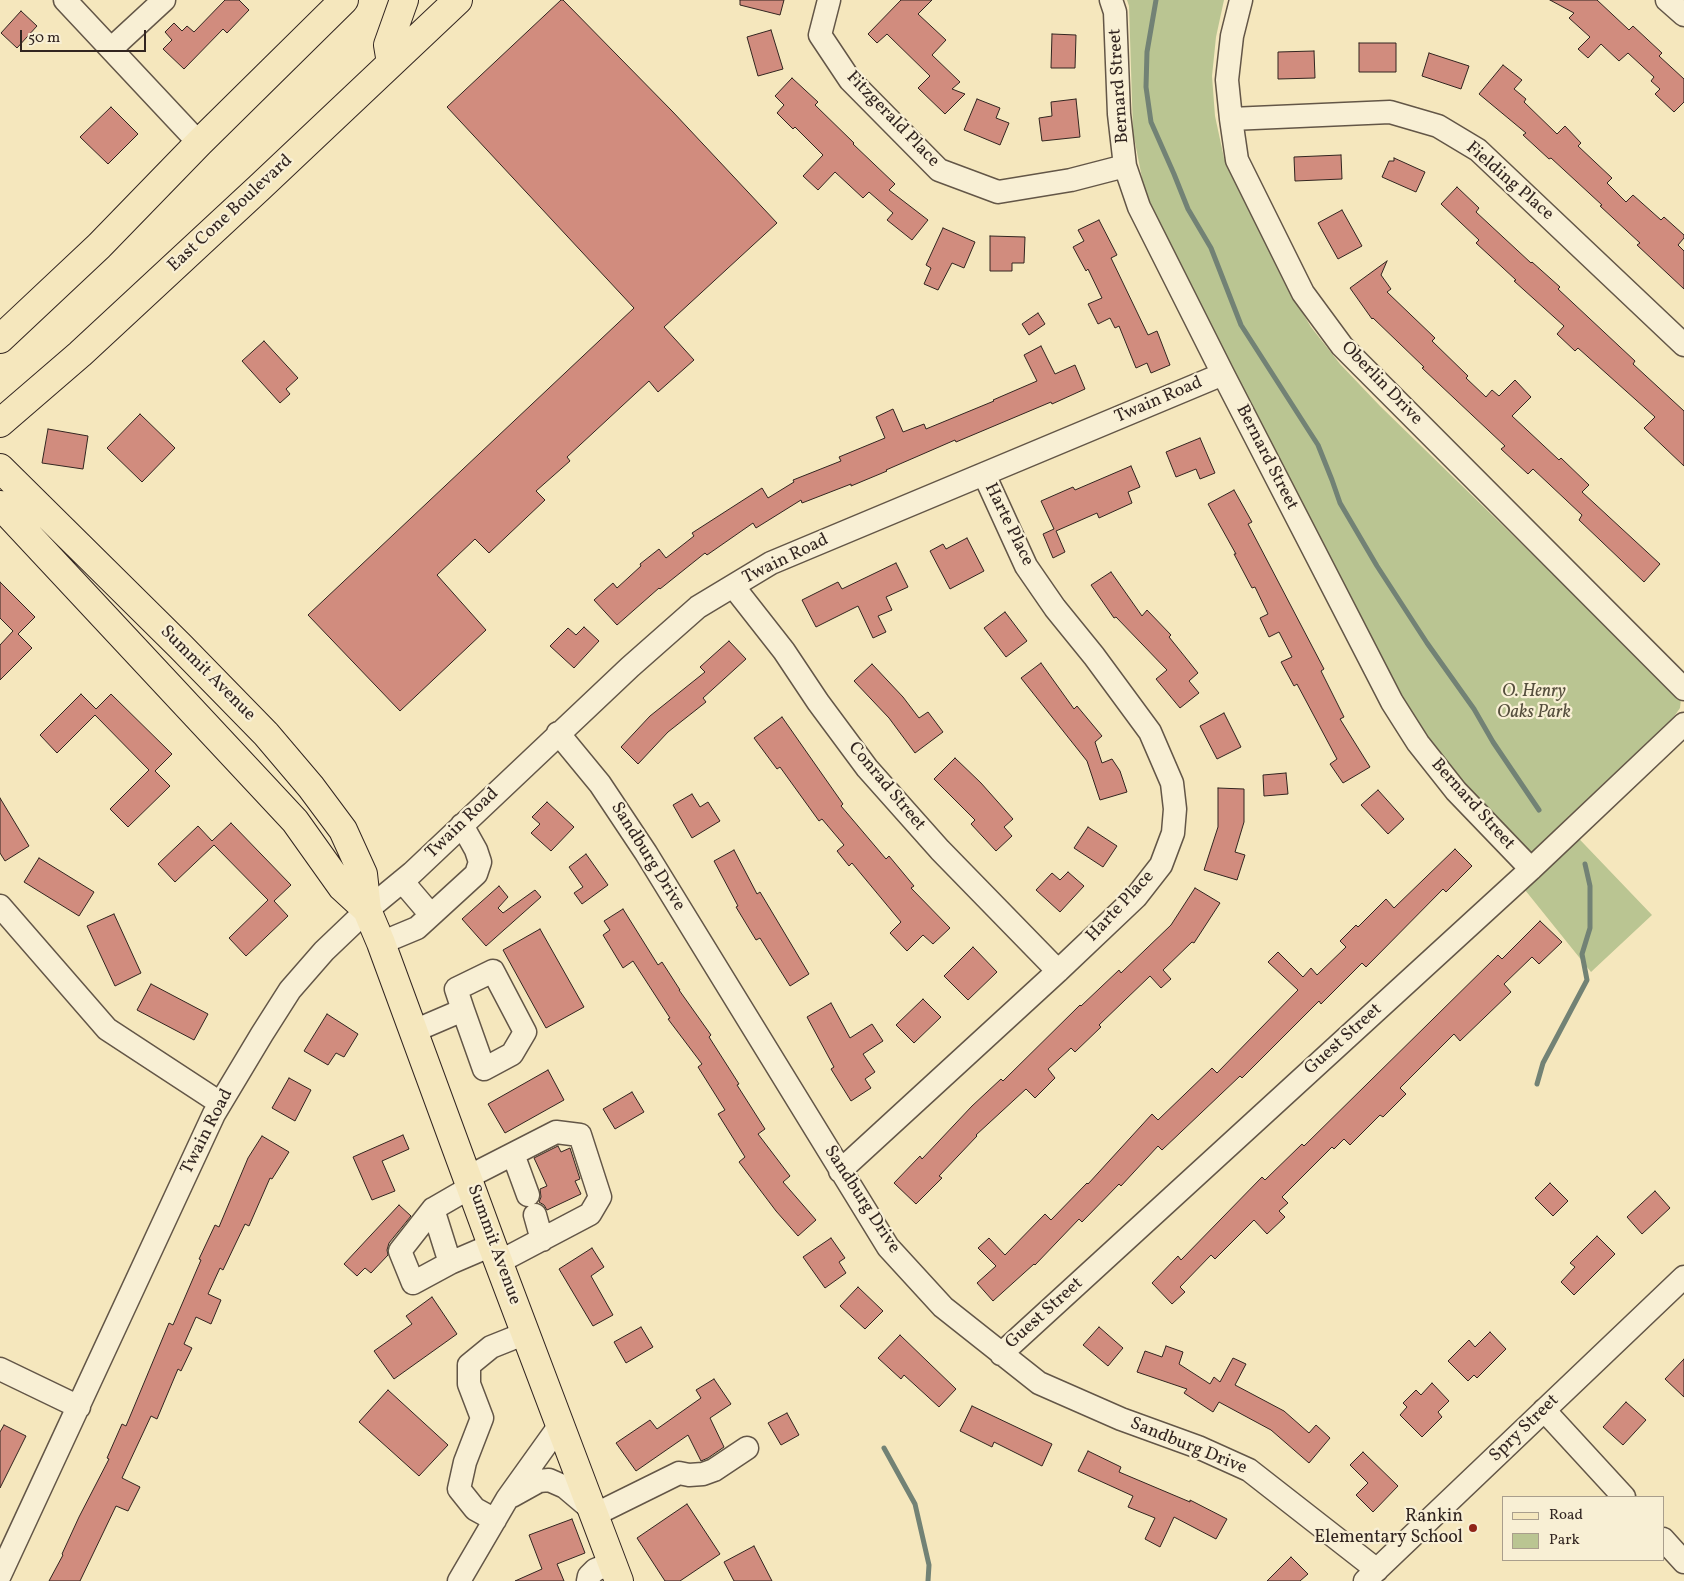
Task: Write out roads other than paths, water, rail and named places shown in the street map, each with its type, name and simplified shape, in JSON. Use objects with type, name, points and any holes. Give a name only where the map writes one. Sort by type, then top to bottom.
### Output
[{"type":"main road","points":[[391,63],[388,45],[404,0]]},
{"type":"main road","name":"East Cone Boulevard","points":[[0,423],[80,354],[458,0]]},
{"type":"main road","points":[[0,339],[99,246],[339,1]]},
{"type":"main road","name":"Summit Avenue","points":[[0,468],[266,734],[311,787],[343,830],[362,874],[367,910],[382,943],[615,1572]]},
{"type":"main road","name":"Summit Avenue","points":[[0,506],[296,821],[342,887],[367,910]]},
{"type":"street","points":[[65,0],[199,143]]},
{"type":"street","points":[[112,48],[164,0]]},
{"type":"street","name":"Fitzgerald Place","points":[[829,0],[820,35],[850,80],[939,170],[998,192],[1071,180],[1125,166]]},
{"type":"street","name":"Bernard Street","points":[[1111,0],[1115,12],[1119,114],[1125,166],[1139,207],[1397,710],[1418,743],[1456,791],[1531,869]]},
{"type":"street","name":"Oberlin Drive","points":[[1241,0],[1232,36],[1227,80],[1238,160],[1302,293],[1342,346],[1684,689]]},
{"type":"street","points":[[1667,0],[1684,15]]},
{"type":"street","name":"Fielding Place","points":[[1231,119],[1390,112],[1438,126],[1478,150],[1684,345]]},
{"type":"street","name":"Twain Road","points":[[0,1575],[214,1114],[290,990],[324,951],[367,910],[402,881],[558,733],[698,607],[771,563],[1223,374]]},
{"type":"street","name":"Harte Place","points":[[840,1171],[1136,897],[1160,865],[1173,833],[1175,809],[1172,783],[1150,732],[1094,656],[1054,608],[1026,566],[984,474]]},
{"type":"street","name":"Conrad Street","points":[[733,586],[784,651],[818,702],[867,768],[940,850],[1058,971]]},
{"type":"street","name":"Guest Street","points":[[1001,1354],[1531,869],[1684,724]]},
{"type":"street","name":"Sandburg Drive","points":[[558,733],[600,784],[646,853],[888,1247],[942,1308],[1039,1383],[1121,1419],[1198,1447],[1249,1470],[1371,1575]]},
{"type":"street","points":[[382,943],[417,928],[476,874],[480,862],[476,850],[462,825]]},
{"type":"street","points":[[402,881],[431,915]]},
{"type":"street","points":[[0,906],[106,1029],[220,1103]]},
{"type":"street","points":[[414,1031],[463,1010]]},
{"type":"street","points":[[556,1132],[580,1135],[600,1197],[590,1214],[551,1235],[496,1254],[450,1263],[413,1283],[400,1252],[433,1209],[469,1182],[513,1154],[556,1132]]},
{"type":"street","points":[[513,1154],[531,1205],[551,1235]]},
{"type":"street","points":[[433,1209],[450,1263]]},
{"type":"street","name":"Spry Street","points":[[1371,1575],[1684,1277]]},
{"type":"street","points":[[495,1520],[475,1509],[459,1489],[465,1462],[482,1418],[468,1384],[469,1365],[491,1347],[526,1333]]},
{"type":"street","points":[[0,1369],[79,1408]]},
{"type":"street","points":[[1544,1410],[1623,1496]]},
{"type":"street","points":[[459,1581],[507,1499],[560,1425]]},
{"type":"street","points":[[507,1499],[539,1481],[549,1480],[565,1487],[593,1512],[679,1473],[689,1475],[703,1474],[714,1470],[747,1448]]},
{"type":"street","points":[[1664,1540],[1684,1562]]},
{"type":"street","points":[[588,1581],[589,1576],[595,1570],[615,1572]]},
{"type":"waterway","points":[[1156,0],[1147,52],[1146,87],[1151,122],[1188,209],[1211,248],[1241,325],[1318,445],[1340,503],[1377,566],[1427,643],[1474,709],[1493,742],[1539,810]]},
{"type":"waterway","points":[[1537,1084],[1543,1063],[1587,980],[1582,954],[1590,928],[1590,886],[1585,864]]},
{"type":"waterway","points":[[884,1448],[915,1504],[929,1565],[928,1581]]},
{"type":"place","name":"Rankin Elementary School","points":[[1473,1528]]},
{"type":"park label","name":"O. Henry Oaks Park","points":[[1534,703]]}]
